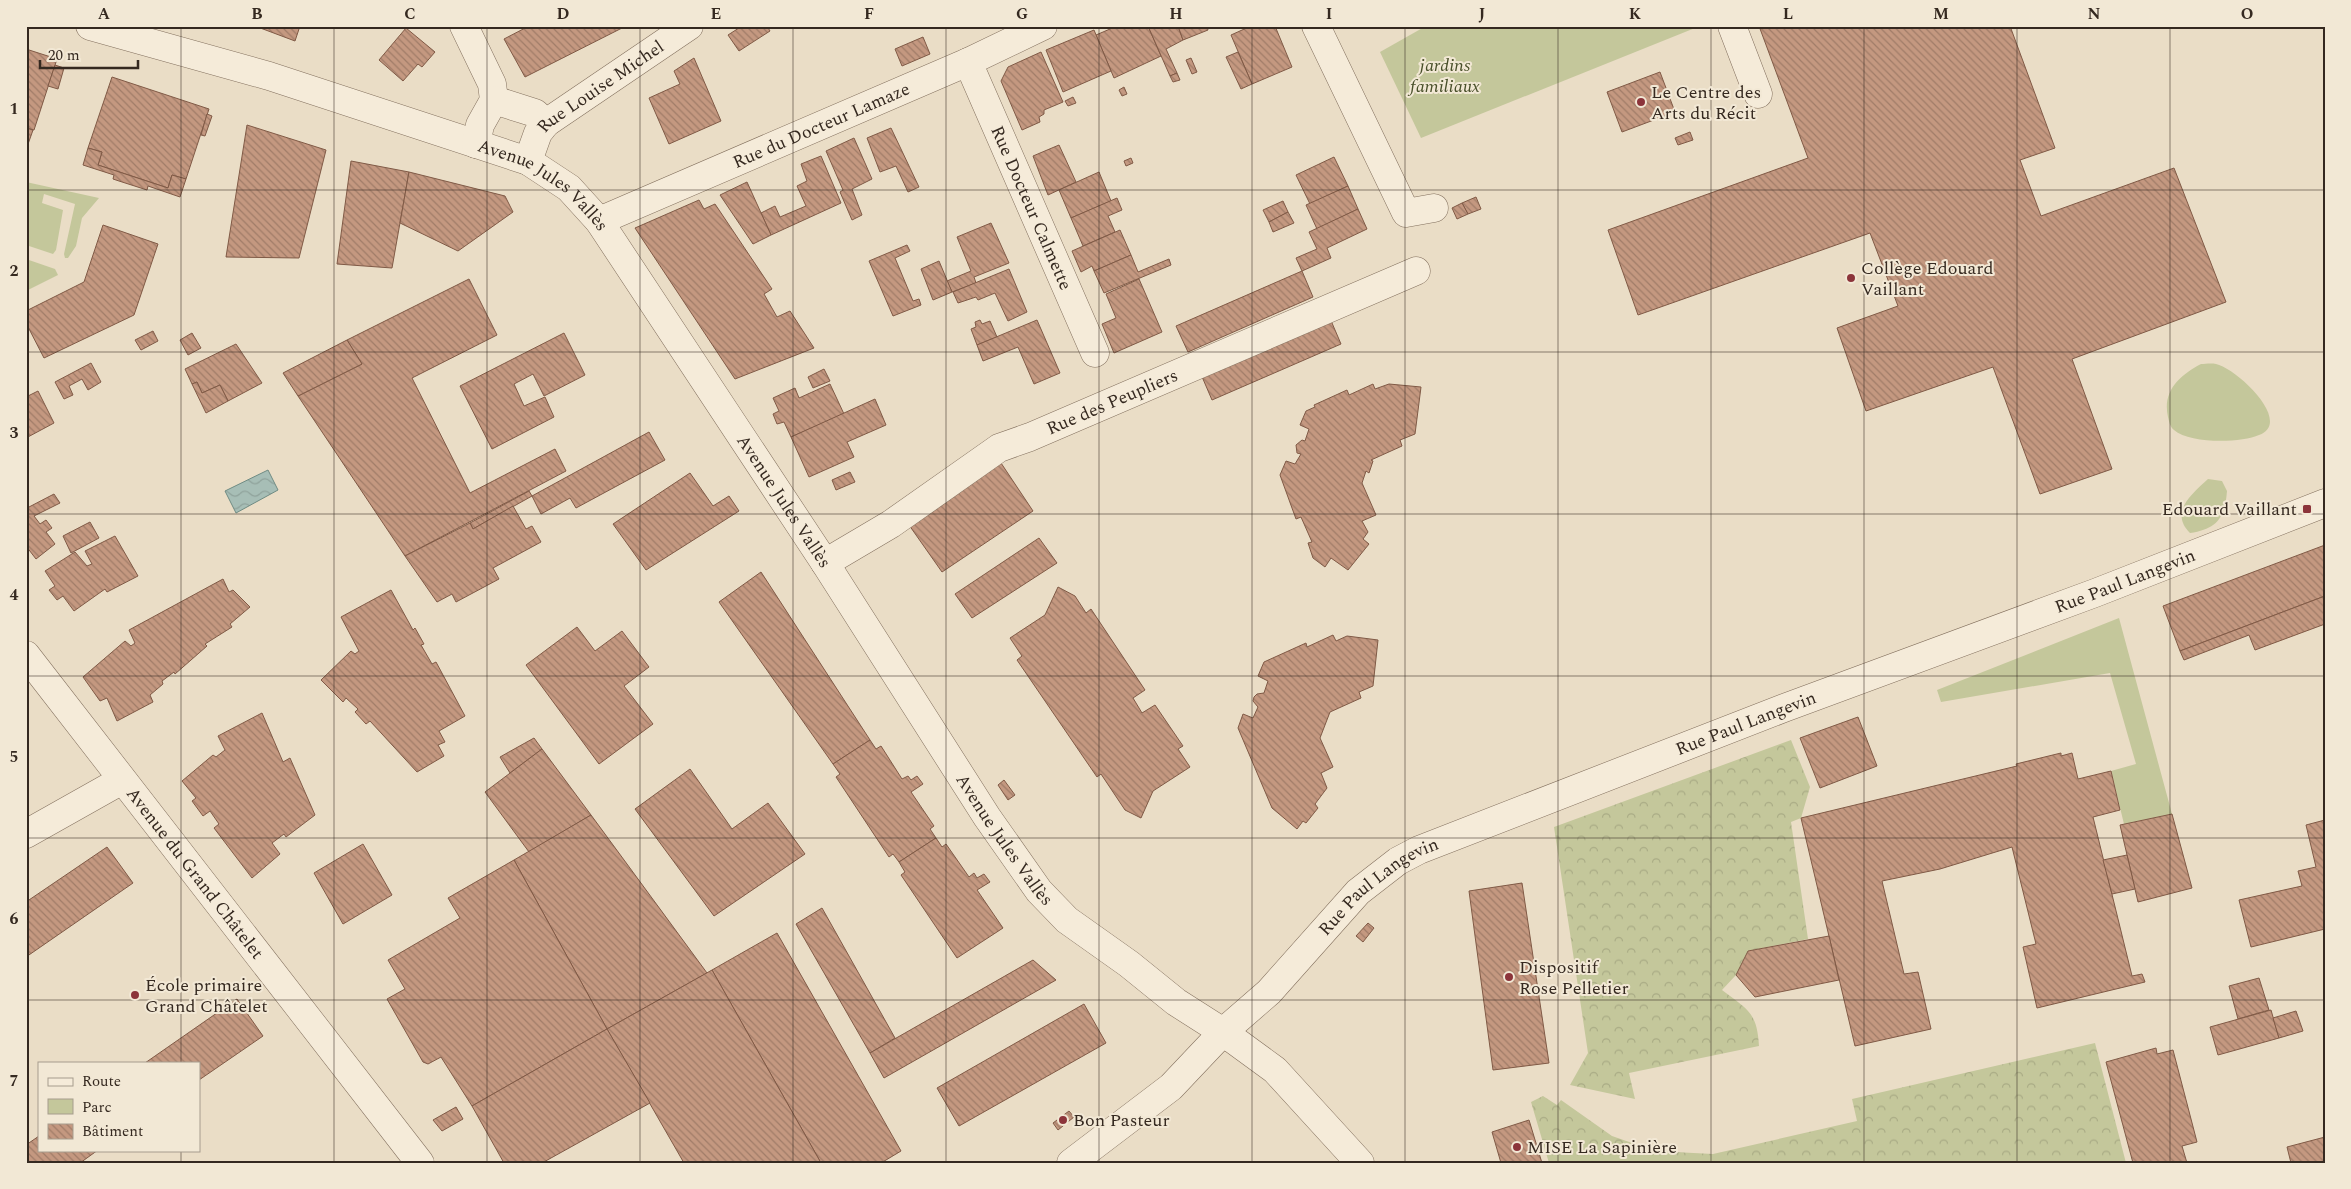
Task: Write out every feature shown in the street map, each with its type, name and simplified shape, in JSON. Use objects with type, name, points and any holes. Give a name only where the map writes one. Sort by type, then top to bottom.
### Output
[{"type":"street","name":"Avenue Jules Vallès","points":[[90,26],[269,76],[528,161],[569,188],[599,221],[825,563],[987,817],[1039,891],[1068,920],[1129,964],[1176,1002],[1223,1032],[1275,1070],[1360,1163]]},
{"type":"street","points":[[464,26],[492,84],[494,100],[480,126],[476,144]]},
{"type":"street","name":"Rue Louise Michel","points":[[528,161],[538,133],[546,123],[689,26]]},
{"type":"street","name":"Rue du Docteur Lamaze","points":[[599,221],[968,62],[1044,26]]},
{"type":"street","points":[[1316,26],[1406,213],[1434,208]]},
{"type":"street","points":[[1732,26],[1758,94]]},
{"type":"street","name":"Rue Docteur Calmette","points":[[968,62],[1095,353]]},
{"type":"street","points":[[494,100],[535,113],[546,123]]},
{"type":"street","name":"Rue des Peupliers","points":[[825,563],[891,524],[999,448],[1030,437],[1416,271]]},
{"type":"street","name":"Rue Paul Langevin","points":[[1071,1163],[1171,1086],[1223,1032],[1274,986],[1358,892],[1398,861],[1419,850],[1784,708],[2095,593],[2325,503]]},
{"type":"street","name":"Avenue du Grand Châtelet","points":[[26,654],[420,1163]]},
{"type":"street","points":[[26,834],[122,780]]},
{"type":"green space","name":"jardins familiaux","points":[[1426,26],[1700,26],[1421,138],[1380,52]]},
{"type":"green space","points":[[26,182],[99,198],[82,218],[76,246],[68,258],[65,258],[64,254],[75,204],[44,194],[42,203],[63,210],[56,250],[53,254],[26,245]]},
{"type":"green space","points":[[26,259],[55,269],[58,275],[26,291]]},
{"type":"green space","points":[[2201,364],[2216,364],[2225,368],[2248,385],[2266,408],[2270,419],[2268,428],[2251,438],[2228,441],[2192,438],[2182,435],[2173,429],[2169,422],[2167,408],[2170,392],[2186,373]]},
{"type":"green space","points":[[2208,479],[2222,481],[2227,491],[2222,515],[2213,525],[2190,533],[2184,525],[2182,511],[2190,497]]},
{"type":"green space","points":[[2119,618],[2172,814],[2124,824],[2111,771],[2136,764],[2110,673],[1941,702],[1937,690]]},
{"type":"green space","points":[[1791,740],[1810,787],[1801,818],[1791,822],[1808,939],[1748,951],[1736,975],[1722,990],[1750,1013],[1756,1026],[1759,1046],[1629,1073],[1635,1099],[1570,1085],[1588,1053],[1554,827]]},
{"type":"green space","points":[[2095,1043],[2126,1163],[1549,1163],[1531,1102],[1543,1096],[1557,1105],[1561,1100],[1612,1136],[1655,1151],[1713,1154],[1857,1121],[1852,1099]]},
{"type":"water","points":[[268,470],[278,490],[236,513],[225,491]]},
{"type":"building","points":[[255,26],[300,26],[295,41]]},
{"type":"building","points":[[529,26],[626,26],[525,77],[504,39]]},
{"type":"building","points":[[742,26],[767,26],[770,31],[739,51],[728,35]]},
{"type":"building","points":[[1117,26],[1148,26],[1161,56],[1114,78],[1096,35]]},
{"type":"building","points":[[1148,26],[1178,26],[1183,40],[1166,49],[1177,73],[1170,76]]},
{"type":"building","points":[[1178,26],[1207,26],[1208,30],[1183,40]]},
{"type":"building","points":[[1251,26],[1275,26],[1292,67],[1252,84],[1231,35]]},
{"type":"building","points":[[1759,26],[2010,26],[2055,148],[2020,160],[2041,216],[2174,168],[2226,302],[2072,359],[2112,469],[2040,494],[1993,367],[1866,411],[1837,328],[1898,306],[1870,233],[1638,315],[1608,230],[1808,158]]},
{"type":"building","points":[[406,28],[435,52],[422,67],[418,64],[403,81],[379,60]]},
{"type":"building","points":[[1094,30],[1111,71],[1063,92],[1046,50]]},
{"type":"building","points":[[923,37],[930,54],[902,66],[895,49]]},
{"type":"building","points":[[26,49],[57,59],[34,130],[26,128]]},
{"type":"building","points":[[1041,52],[1063,102],[1044,110],[1044,114],[1039,117],[1040,122],[1022,130],[1001,81],[1008,67]]},
{"type":"building","points":[[1238,52],[1252,84],[1241,89],[1226,57]]},
{"type":"building","points":[[694,58],[721,121],[669,144],[649,98],[680,84],[674,71]]},
{"type":"building","points":[[1191,58],[1197,72],[1192,74],[1186,60]]},
{"type":"building","points":[[55,65],[64,68],[58,89],[48,86]]},
{"type":"building","name":"Le Centre des Arts du Récit","points":[[1660,72],[1675,112],[1622,132],[1607,92]]},
{"type":"building","points":[[1177,73],[1180,80],[1173,82],[1170,76]]},
{"type":"building","points":[[112,77],[209,109],[186,179],[172,175],[168,188],[98,165],[102,152],[88,148]]},
{"type":"building","points":[[1124,87],[1127,94],[1122,96],[1119,90]]},
{"type":"building","points":[[1073,97],[1076,103],[1068,106],[1065,101]]},
{"type":"building","points":[[207,114],[212,116],[205,136],[201,135]]},
{"type":"building","points":[[247,125],[326,150],[299,258],[226,257]]},
{"type":"building","points":[[26,128],[33,130],[27,147],[26,147]]},
{"type":"building","points":[[891,128],[919,187],[908,192],[896,166],[880,172],[867,138]]},
{"type":"building","points":[[1690,132],[1693,140],[1678,145],[1675,138]]},
{"type":"building","points":[[854,138],[872,179],[852,189],[862,215],[852,220],[840,192],[843,190],[826,151]]},
{"type":"building","points":[[1059,145],[1076,182],[1048,195],[1033,156]]},
{"type":"building","points":[[88,148],[102,152],[98,165],[168,188],[172,175],[186,179],[180,197],[148,186],[147,190],[119,181],[113,179],[114,175],[83,165]]},
{"type":"building","points":[[821,156],[841,203],[771,235],[761,213],[775,206],[780,217],[806,206],[797,186],[807,181],[801,164]]},
{"type":"building","points":[[1334,157],[1348,186],[1310,204],[1296,175]]},
{"type":"building","points":[[1131,158],[1133,163],[1126,166],[1124,161]]},
{"type":"building","points":[[351,161],[409,172],[392,268],[337,264]]},
{"type":"building","points":[[409,172],[505,196],[513,212],[458,251],[400,223]]},
{"type":"building","points":[[1099,172],[1111,201],[1071,218],[1059,190]]},
{"type":"building","points":[[747,182],[771,235],[753,244],[720,195]]},
{"type":"building","points":[[1348,186],[1358,209],[1317,229],[1306,205]]},
{"type":"building","points":[[1476,197],[1481,209],[1468,214],[1462,203]]},
{"type":"building","points":[[1117,198],[1122,210],[1108,216],[1115,232],[1083,246],[1071,218]]},
{"type":"building","points":[[699,200],[704,209],[715,204],[772,289],[764,294],[777,317],[790,311],[814,348],[735,379],[635,228]]},
{"type":"building","points":[[1283,201],[1288,212],[1269,222],[1263,210]]},
{"type":"building","points":[[1462,203],[1468,214],[1457,219],[1452,208]]},
{"type":"building","points":[[1358,209],[1367,229],[1327,248],[1331,258],[1302,271],[1296,258],[1317,249],[1309,232]]},
{"type":"building","points":[[1288,212],[1294,223],[1273,232],[1269,222]]},
{"type":"building","points":[[991,223],[1009,263],[974,277],[976,283],[952,292],[947,281],[971,271],[957,237]]},
{"type":"building","points":[[103,225],[158,244],[134,315],[44,358],[26,323],[26,311],[84,282]]},
{"type":"building","points":[[1120,230],[1131,255],[1094,271],[1092,266],[1081,272],[1072,251]]},
{"type":"building","points":[[907,245],[910,251],[895,258],[913,301],[919,299],[921,305],[893,316],[869,261]]},
{"type":"building","points":[[1131,255],[1138,272],[1169,259],[1171,265],[1104,293],[1094,271]]},
{"type":"building","points":[[939,261],[952,292],[933,300],[921,269]]},
{"type":"building","points":[[1009,269],[1027,312],[1008,321],[995,293],[978,300],[976,297],[958,303],[953,292]]},
{"type":"building","points":[[1302,271],[1313,297],[1188,352],[1176,326]]},
{"type":"building","points":[[469,279],[497,335],[412,378],[470,493],[555,449],[566,471],[405,556],[298,396],[362,364],[347,340]]},
{"type":"building","points":[[1139,279],[1162,332],[1114,353],[1102,324],[1116,318],[1106,294]]},
{"type":"building","points":[[1329,316],[1341,344],[1212,400],[1200,372]]},
{"type":"building","points":[[980,320],[982,324],[990,321],[997,337],[977,345],[971,329],[976,327],[975,322]]},
{"type":"building","points":[[1037,320],[1060,373],[1034,384],[1018,347],[983,361],[977,345]]},
{"type":"building","points":[[153,331],[158,341],[141,350],[135,340]]},
{"type":"building","points":[[192,333],[201,348],[188,355],[180,340]]},
{"type":"building","points":[[564,333],[585,375],[544,396],[533,374],[514,384],[524,406],[545,397],[554,417],[492,449],[460,386]]},
{"type":"building","points":[[347,340],[362,364],[298,396],[283,373]]},
{"type":"building","points":[[236,344],[262,383],[228,401],[220,385],[202,393],[197,382],[192,384],[185,369]]},
{"type":"building","points":[[91,363],[101,382],[88,390],[82,379],[69,386],[73,395],[64,399],[55,382]]},
{"type":"building","points":[[824,369],[830,381],[813,388],[808,377]]},
{"type":"building","points":[[197,382],[202,393],[220,385],[228,401],[206,413],[192,384]]},
{"type":"building","points":[[830,384],[844,414],[791,437],[784,422],[777,424],[773,414],[779,411],[773,398],[795,388],[799,398]]},
{"type":"building","points":[[1373,384],[1375,389],[1389,384],[1421,387],[1415,434],[1400,440],[1402,446],[1371,460],[1373,461],[1369,473],[1366,471],[1362,483],[1376,515],[1362,521],[1368,532],[1363,539],[1369,544],[1348,570],[1331,558],[1325,567],[1313,558],[1308,543],[1312,542],[1301,517],[1296,519],[1280,475],[1286,461],[1295,464],[1301,454],[1297,453],[1296,445],[1302,440],[1305,441],[1309,429],[1300,425],[1306,411],[1315,407],[1314,405],[1347,390],[1349,395]]},
{"type":"building","points":[[38,391],[54,423],[26,438],[26,397]]},
{"type":"building","points":[[875,399],[886,425],[847,442],[854,457],[809,477],[791,437]]},
{"type":"building","points":[[649,432],[665,460],[576,508],[570,498],[541,514],[532,496]]},
{"type":"building","points":[[1001,463],[1033,511],[942,572],[909,525]]},
{"type":"building","points":[[850,472],[855,482],[836,490],[832,480]]},
{"type":"building","points":[[690,473],[713,506],[729,496],[739,511],[646,570],[613,524]]},
{"type":"building","points":[[529,491],[532,496],[473,529],[470,523]]},
{"type":"building","points":[[54,494],[60,503],[34,516],[40,524],[46,520],[52,528],[46,532],[55,544],[36,559],[26,546],[26,511],[29,507]]},
{"type":"building","points":[[513,506],[526,529],[532,526],[541,542],[493,568],[499,579],[456,602],[452,594],[437,602],[405,556],[470,523],[473,529]]},
{"type":"building","points":[[90,522],[99,538],[71,553],[63,536]]},
{"type":"building","points":[[115,536],[138,576],[107,592],[105,589],[74,611],[63,596],[57,600],[49,590],[55,586],[45,571],[75,552],[87,566],[92,564],[85,551]]},
{"type":"building","points":[[1039,538],[1057,563],[972,618],[955,594]]},
{"type":"building","points":[[2325,545],[2325,596],[2180,651],[2163,606]]},
{"type":"building","points":[[761,572],[870,740],[833,764],[719,602]]},
{"type":"building","points":[[223,579],[229,592],[233,590],[250,607],[230,624],[232,627],[205,644],[207,646],[175,674],[174,672],[162,681],[163,684],[150,695],[153,702],[117,721],[107,698],[100,701],[83,677],[125,641],[131,646],[135,643],[129,630]]},
{"type":"building","points":[[1058,587],[1075,596],[1086,613],[1091,609],[1145,690],[1133,698],[1142,713],[1155,705],[1183,746],[1178,749],[1190,767],[1153,791],[1141,818],[1125,810],[1101,774],[1097,777],[1017,660],[1022,656],[1010,638],[1045,615]]},
{"type":"building","points":[[391,590],[413,630],[415,628],[424,644],[421,645],[432,664],[436,662],[465,716],[439,731],[445,742],[438,745],[444,756],[417,772],[370,721],[366,724],[355,712],[358,709],[346,698],[343,702],[321,680],[351,651],[355,654],[359,651],[341,617]]},
{"type":"building","points":[[2325,596],[2325,624],[2255,650],[2249,635],[2184,660],[2180,651]]},
{"type":"building","points":[[577,627],[595,651],[622,631],[649,667],[624,686],[653,724],[599,764],[526,665]]},
{"type":"building","points":[[1333,635],[1336,641],[1347,636],[1378,640],[1373,686],[1359,692],[1361,698],[1330,712],[1320,738],[1333,767],[1321,773],[1327,788],[1315,804],[1318,808],[1306,823],[1303,821],[1297,829],[1272,808],[1238,728],[1243,714],[1253,718],[1258,707],[1253,701],[1254,697],[1257,694],[1264,693],[1268,681],[1258,676],[1264,662],[1306,643],[1307,647]]},
{"type":"building","points":[[262,713],[283,762],[290,758],[315,815],[286,837],[284,834],[272,843],[280,854],[252,878],[214,828],[219,824],[210,811],[203,816],[192,801],[196,798],[182,781],[213,755],[216,757],[225,750],[218,736]]},
{"type":"building","points":[[1858,717],[1877,766],[1820,788],[1800,738]]},
{"type":"building","points":[[534,738],[542,749],[510,773],[500,757]]},
{"type":"building","points":[[870,740],[876,749],[881,746],[902,779],[908,776],[911,780],[917,776],[923,784],[911,792],[934,826],[930,829],[936,838],[899,862],[893,854],[889,857],[836,777],[840,774],[833,764]]},
{"type":"building","points":[[542,749],[591,815],[529,852],[485,792]]},
{"type":"building","points":[[2061,753],[2061,756],[2072,753],[2078,779],[2111,771],[2120,810],[2093,817],[2132,976],[2142,974],[2145,982],[2037,1008],[2023,947],[2036,944],[2012,847],[1940,869],[1882,881],[1904,974],[1918,972],[1931,1029],[1855,1046],[1801,818],[2017,766],[2016,764]]},
{"type":"building","points":[[690,769],[732,829],[768,803],[805,854],[714,916],[635,809]]},
{"type":"building","points":[[1004,780],[1015,795],[1008,800],[998,785]]},
{"type":"building","points":[[2172,814],[2192,888],[2138,902],[2120,825]]},
{"type":"building","points":[[591,815],[707,973],[607,1029],[514,860]]},
{"type":"building","points":[[2325,820],[2325,929],[2251,947],[2239,900],[2302,886],[2298,871],[2316,867],[2306,825]]},
{"type":"building","points":[[936,838],[942,847],[946,844],[969,877],[974,873],[977,878],[984,874],[990,882],[977,890],[1003,928],[957,958],[901,875],[905,872],[899,862]]},
{"type":"building","points":[[363,844],[392,895],[343,924],[314,873]]},
{"type":"building","points":[[107,847],[133,883],[26,957],[26,902]]},
{"type":"building","points":[[2127,855],[2135,889],[2112,894],[2103,860]]},
{"type":"building","points":[[514,860],[607,1029],[472,1106],[441,1057],[428,1064],[423,1062],[387,999],[405,989],[388,960],[460,918],[448,898]]},
{"type":"building","name":"Dispositif Rose Pelletier","points":[[1522,883],[1549,1063],[1493,1070],[1469,891]]},
{"type":"building","points":[[822,908],[895,1038],[870,1053],[796,924]]},
{"type":"building","points":[[1368,923],[1374,928],[1363,942],[1356,936]]},
{"type":"building","points":[[777,933],[901,1151],[881,1163],[821,1163],[712,970]]},
{"type":"building","points":[[1829,936],[1839,980],[1755,997],[1736,975],[1748,951]]},
{"type":"building","points":[[1033,960],[1056,980],[884,1078],[870,1053]]},
{"type":"building","points":[[712,970],[821,1163],[684,1163],[607,1029]]},
{"type":"building","points":[[2259,978],[2269,1010],[2238,1019],[2229,986]]},
{"type":"building","points":[[237,999],[263,1036],[200,1079],[200,1062],[146,1062]]},
{"type":"building","points":[[1084,1004],[1106,1043],[959,1126],[937,1088]]},
{"type":"building","points":[[2271,1010],[2279,1038],[2218,1055],[2210,1027]]},
{"type":"building","points":[[2296,1011],[2303,1031],[2279,1038],[2273,1018]]},
{"type":"building","points":[[607,1029],[650,1103],[542,1163],[504,1163],[472,1106]]},
{"type":"building","points":[[2156,1048],[2157,1054],[2173,1050],[2197,1142],[2182,1146],[2187,1163],[2133,1163],[2106,1062]]},
{"type":"building","points":[[456,1107],[463,1119],[442,1131],[433,1120]]},
{"type":"building","name":"Bon Pasteur","points":[[1069,1111],[1074,1117],[1058,1130],[1053,1123]]},
{"type":"building","name":"MISE La Sapinière","points":[[1529,1120],[1542,1163],[1501,1163],[1492,1132]]},
{"type":"building","points":[[38,1137],[38,1152],[95,1152],[80,1163],[26,1163],[26,1145]]},
{"type":"building","points":[[2325,1137],[2325,1163],[2291,1163],[2287,1147]]},
{"type":"place","name":"Le Centre des Arts du Récit","points":[[1641,102]]},
{"type":"place","name":"Collège Edouard Vaillant","points":[[1851,278]]},
{"type":"place","name":"Edouard Vaillant","points":[[2307,509]]},
{"type":"place","name":"Dispositif Rose Pelletier","points":[[1509,977]]},
{"type":"place","name":"École primaire Grand Châtelet","points":[[135,995]]},
{"type":"place","name":"Bon Pasteur","points":[[1063,1120]]},
{"type":"place","name":"MISE La Sapinière","points":[[1517,1147]]}]
